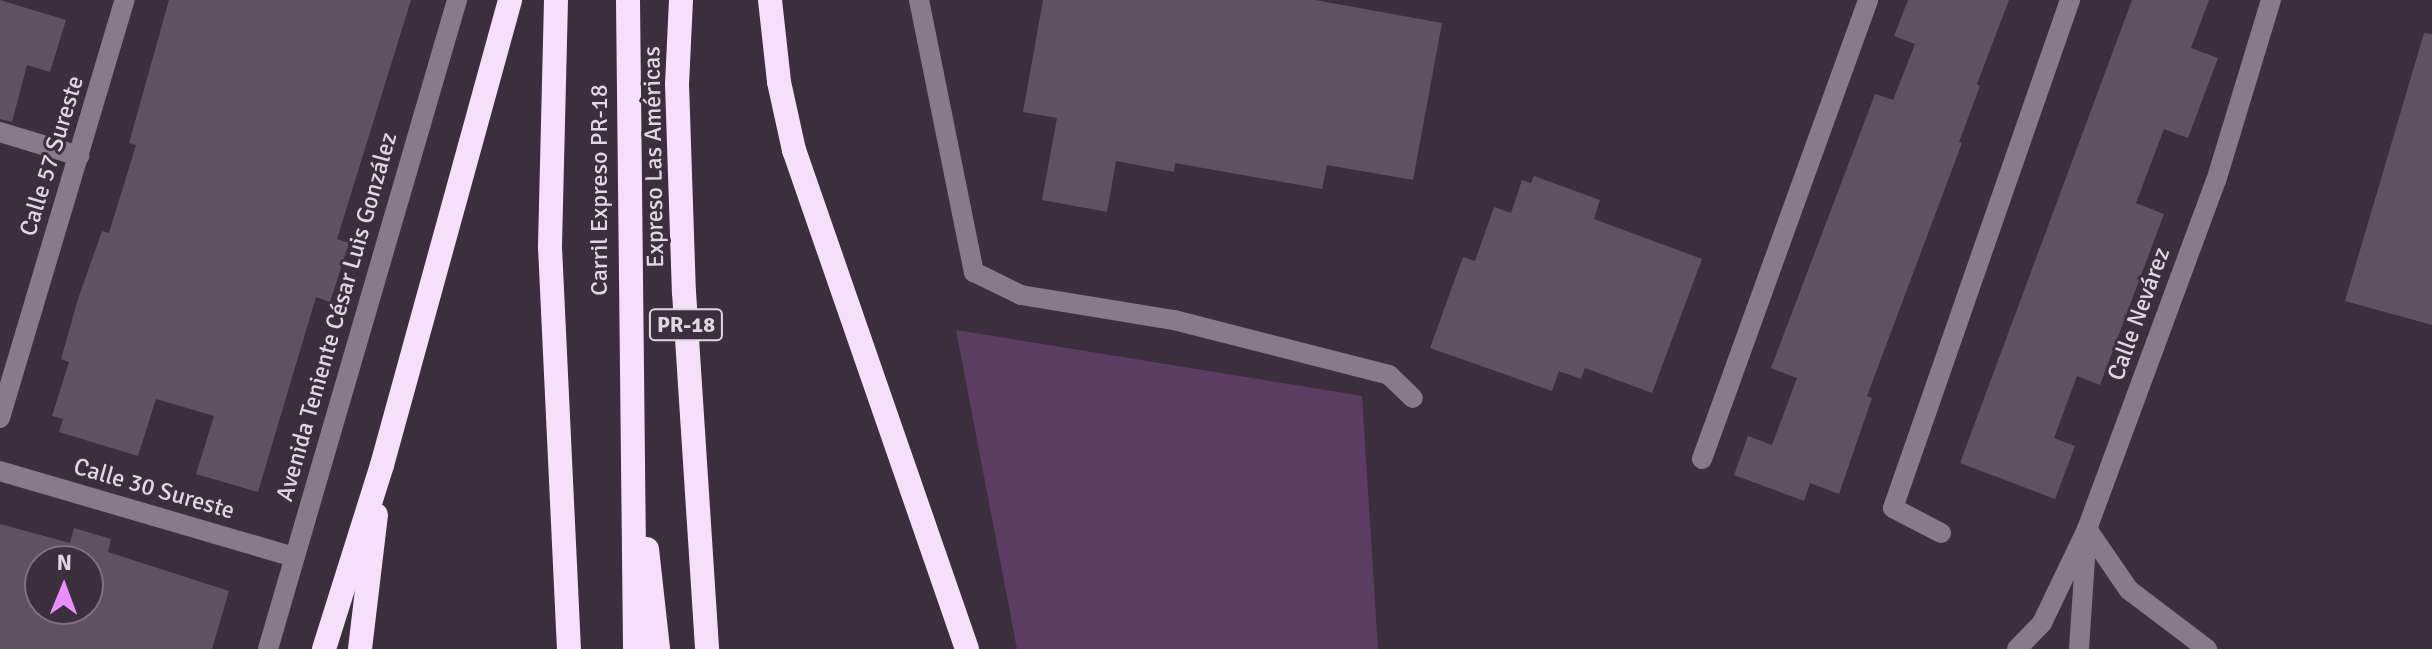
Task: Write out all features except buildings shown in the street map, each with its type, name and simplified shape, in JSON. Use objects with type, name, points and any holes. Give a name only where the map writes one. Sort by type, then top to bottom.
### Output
[{"type":"highway","points":[[324,649],[382,465],[510,0]]},
{"type":"highway","points":[[556,0],[550,247],[569,649]]},
{"type":"highway","name":"Carril Expreso PR-18","points":[[628,0],[629,379],[635,649]]},
{"type":"highway","name":"Expreso Las Américas","points":[[681,0],[677,84],[684,277],[707,649]]},
{"type":"highway","points":[[770,0],[779,82],[794,150],[967,649]]},
{"type":"highway","name":"Carril Expreso PR-18","points":[[629,379],[658,649]]},
{"type":"highway","points":[[360,649],[382,465]]},
{"type":"street","name":"Calle 57 Sureste","points":[[0,418],[125,0]]},
{"type":"street","name":"Avenida Teniente César Luis González","points":[[268,649],[457,0]]},
{"type":"street","points":[[919,0],[974,272],[1021,295],[1174,320],[1389,375],[1413,398]]},
{"type":"street","points":[[1702,459],[1868,0]]},
{"type":"street","points":[[1941,533],[1893,508],[2070,0]]},
{"type":"street","name":"Calle Nevárez","points":[[2079,649],[2087,529],[2216,181],[2271,0]]},
{"type":"street","points":[[0,132],[79,156]]},
{"type":"street","name":"Calle 30 Sureste","points":[[0,471],[294,557]]},
{"type":"street","points":[[2017,649],[2042,623],[2087,529],[2129,590],[2207,649]]},
{"type":"shaded area","points":[[956,330],[1362,396],[1378,649],[1017,649]]}]
